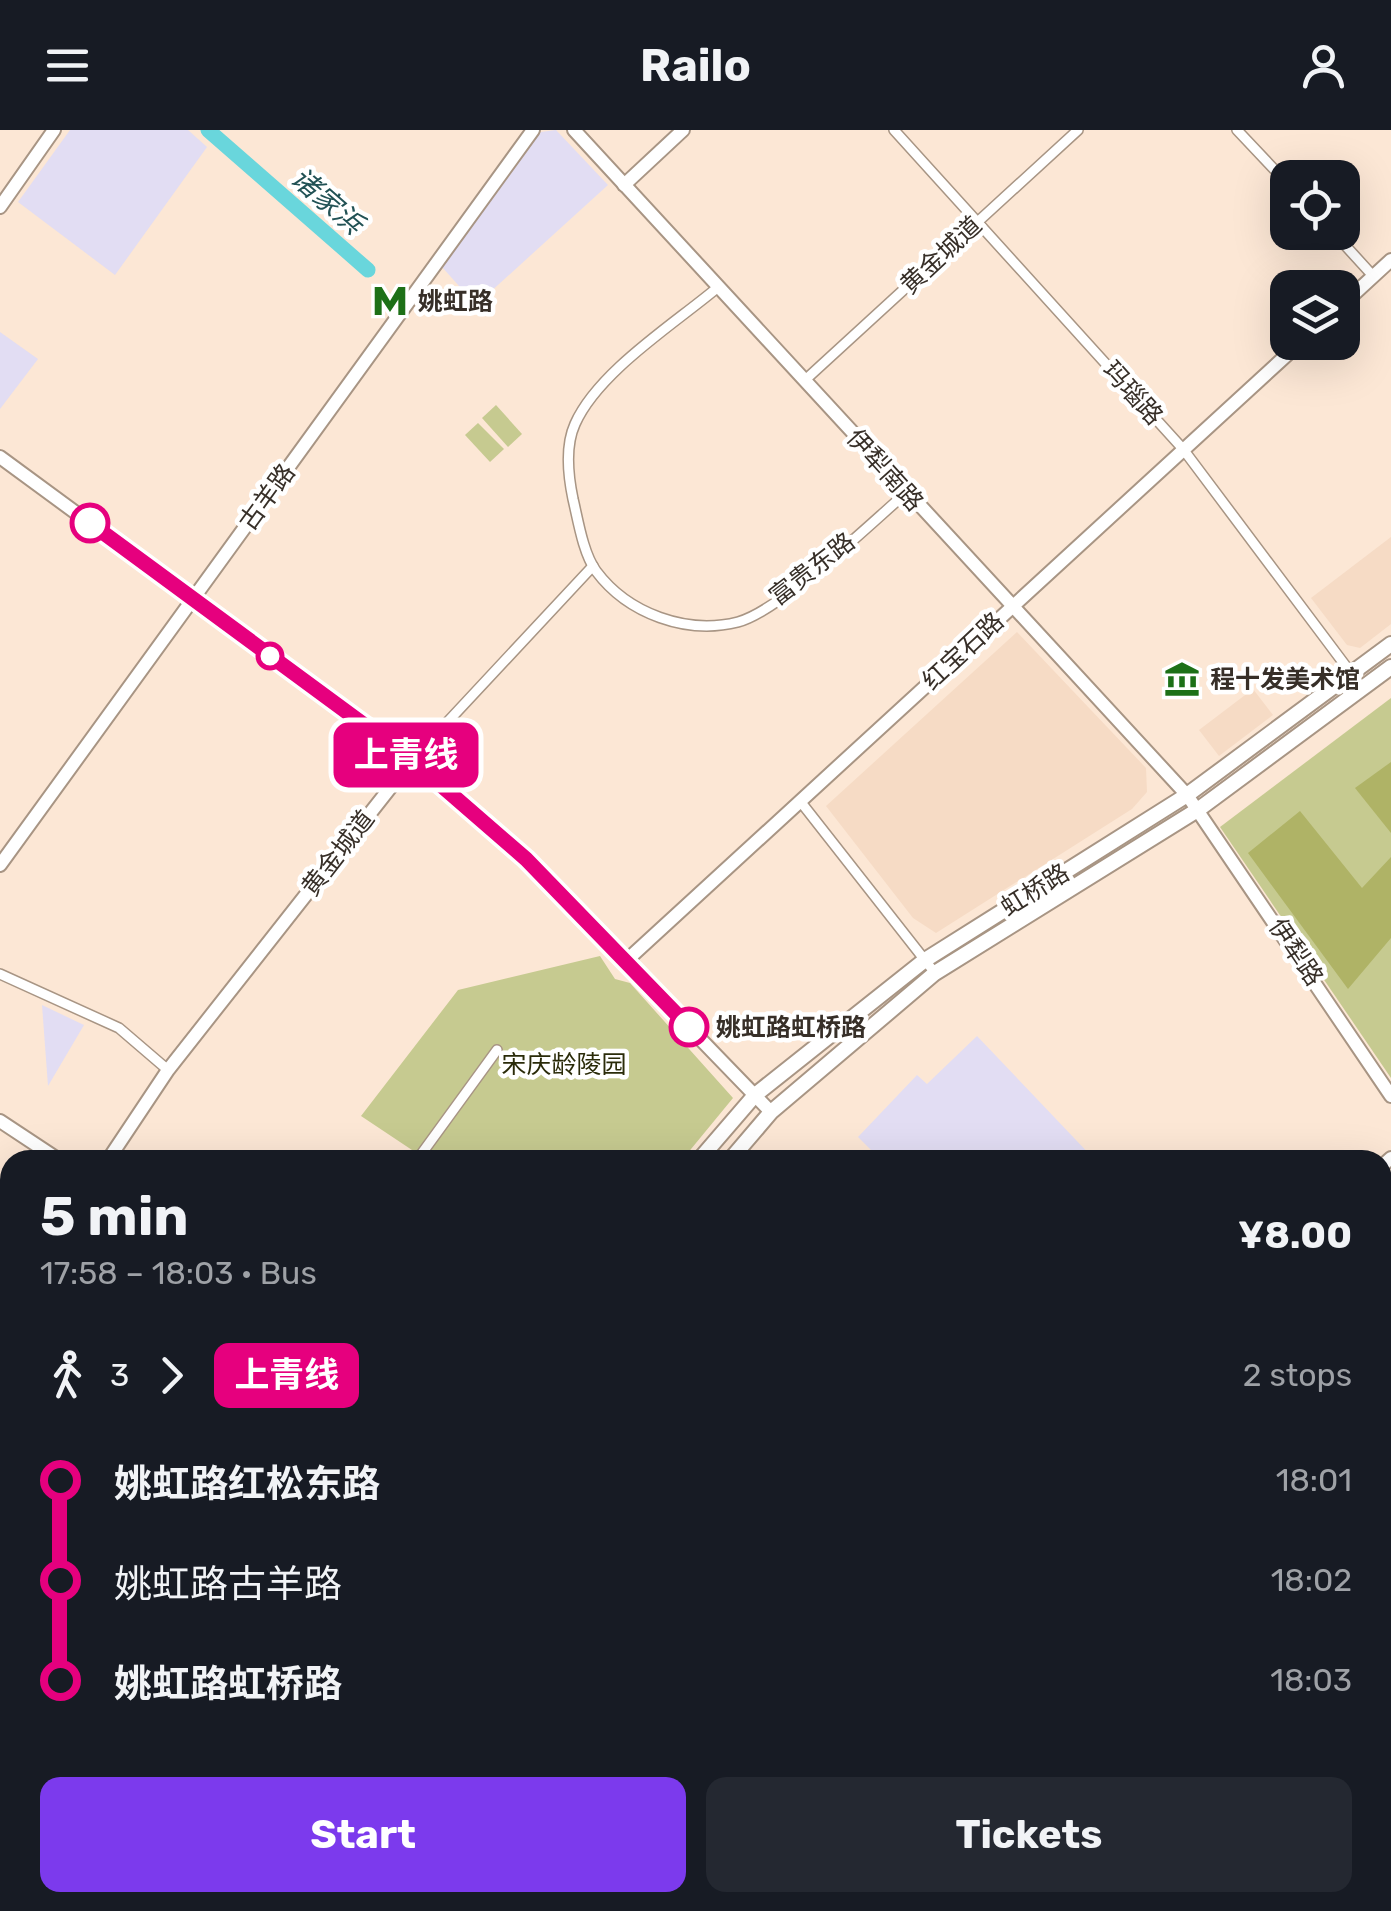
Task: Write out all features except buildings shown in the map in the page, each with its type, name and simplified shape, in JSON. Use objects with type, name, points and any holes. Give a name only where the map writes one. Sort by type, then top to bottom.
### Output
[{"type":"main road","name":"虹桥路","points":[[708,1150],[755,1095],[925,960],[1187,795],[1391,644]]},
{"type":"main road","name":"虹桥路","points":[[739,1150],[772,1112],[935,973],[1198,808],[1391,666]]},
{"type":"street","points":[[0,207],[54,130]]},
{"type":"street","name":"古羊路","points":[[0,865],[534,130]]},
{"type":"street","name":"伊犁南路","points":[[574,130],[1198,808]]},
{"type":"street","points":[[624,185],[683,130]]},
{"type":"street","name":"玛瑙路","points":[[894,130],[1183,450],[1351,674]]},
{"type":"street","name":"黄金城道","points":[[804,381],[1078,130]]},
{"type":"street","points":[[1237,130],[1270,165]]},
{"type":"street","points":[[1350,250],[1374,276]]},
{"type":"street","points":[[1360,289],[1391,260]]},
{"type":"street","points":[[593,566],[567,471],[574,424],[606,381],[717,288]]},
{"type":"street","name":"红宝石路","points":[[626,962],[1281,360]]},
{"type":"street","points":[[0,458],[412,760],[526,859],[772,1112]]},
{"type":"street","name":"富贵东路","points":[[593,566],[630,601],[672,625],[739,622],[796,588],[906,493]]},
{"type":"street","name":"黄金城道","points":[[115,1150],[168,1070],[412,760],[593,566]]},
{"type":"street","points":[[800,802],[935,973]]},
{"type":"street","name":"伊犁路","points":[[1198,808],[1391,1096]]},
{"type":"street","points":[[0,974],[120,1028],[168,1070]]},
{"type":"street","points":[[425,1150],[498,1050]]},
{"type":"street","points":[[0,1122],[43,1150]]},
{"type":"shaded area","points":[[70,130],[188,130],[207,147],[115,275],[18,202]]},
{"type":"shaded area","points":[[556,130],[608,185],[476,305],[442,267],[541,132]]},
{"type":"shaded area","points":[[0,332],[38,359],[0,409]]},
{"type":"shaded area","points":[[1391,537],[1391,624],[1360,648],[1347,645],[1311,598]]},
{"type":"shaded area","points":[[1017,632],[1146,768],[1147,792],[1132,809],[936,933],[913,918],[826,806]]},
{"type":"shaded area","points":[[1253,689],[1273,715],[1219,756],[1199,730]]},
{"type":"shaded area","points":[[42,1005],[84,1025],[48,1086]]},
{"type":"shaded area","points":[[977,1036],[1085,1150],[871,1150],[858,1137],[917,1075],[927,1084]]},
{"type":"green space","points":[[496,405],[522,434],[508,447],[482,418]]},
{"type":"green space","points":[[478,423],[504,449],[490,462],[465,435]]},
{"type":"green space","points":[[1391,698],[1391,1078],[1220,827]]},
{"type":"green space","points":[[1391,762],[1391,833],[1355,788]]},
{"type":"green space","points":[[1300,811],[1362,888],[1391,857],[1391,938],[1348,989],[1248,853]]},
{"type":"green space","name":"宋庆龄陵园","points":[[600,956],[615,979],[630,983],[733,1098],[690,1150],[412,1150],[361,1116],[458,990]]},
{"type":"waterway","name":"诸家浜","points":[[208,130],[368,270]]},
{"type":"bus line","name":"上青线","points":[[90,523],[412,760],[526,859],[689,1027]]},
{"type":"place","name":"姚虹路","points":[[390,301]]},
{"type":"place","name":"程十发美术馆","points":[[1182,679]]},
{"type":"place","name":"姚虹路虹桥路","points":[[689,1027]]}]
